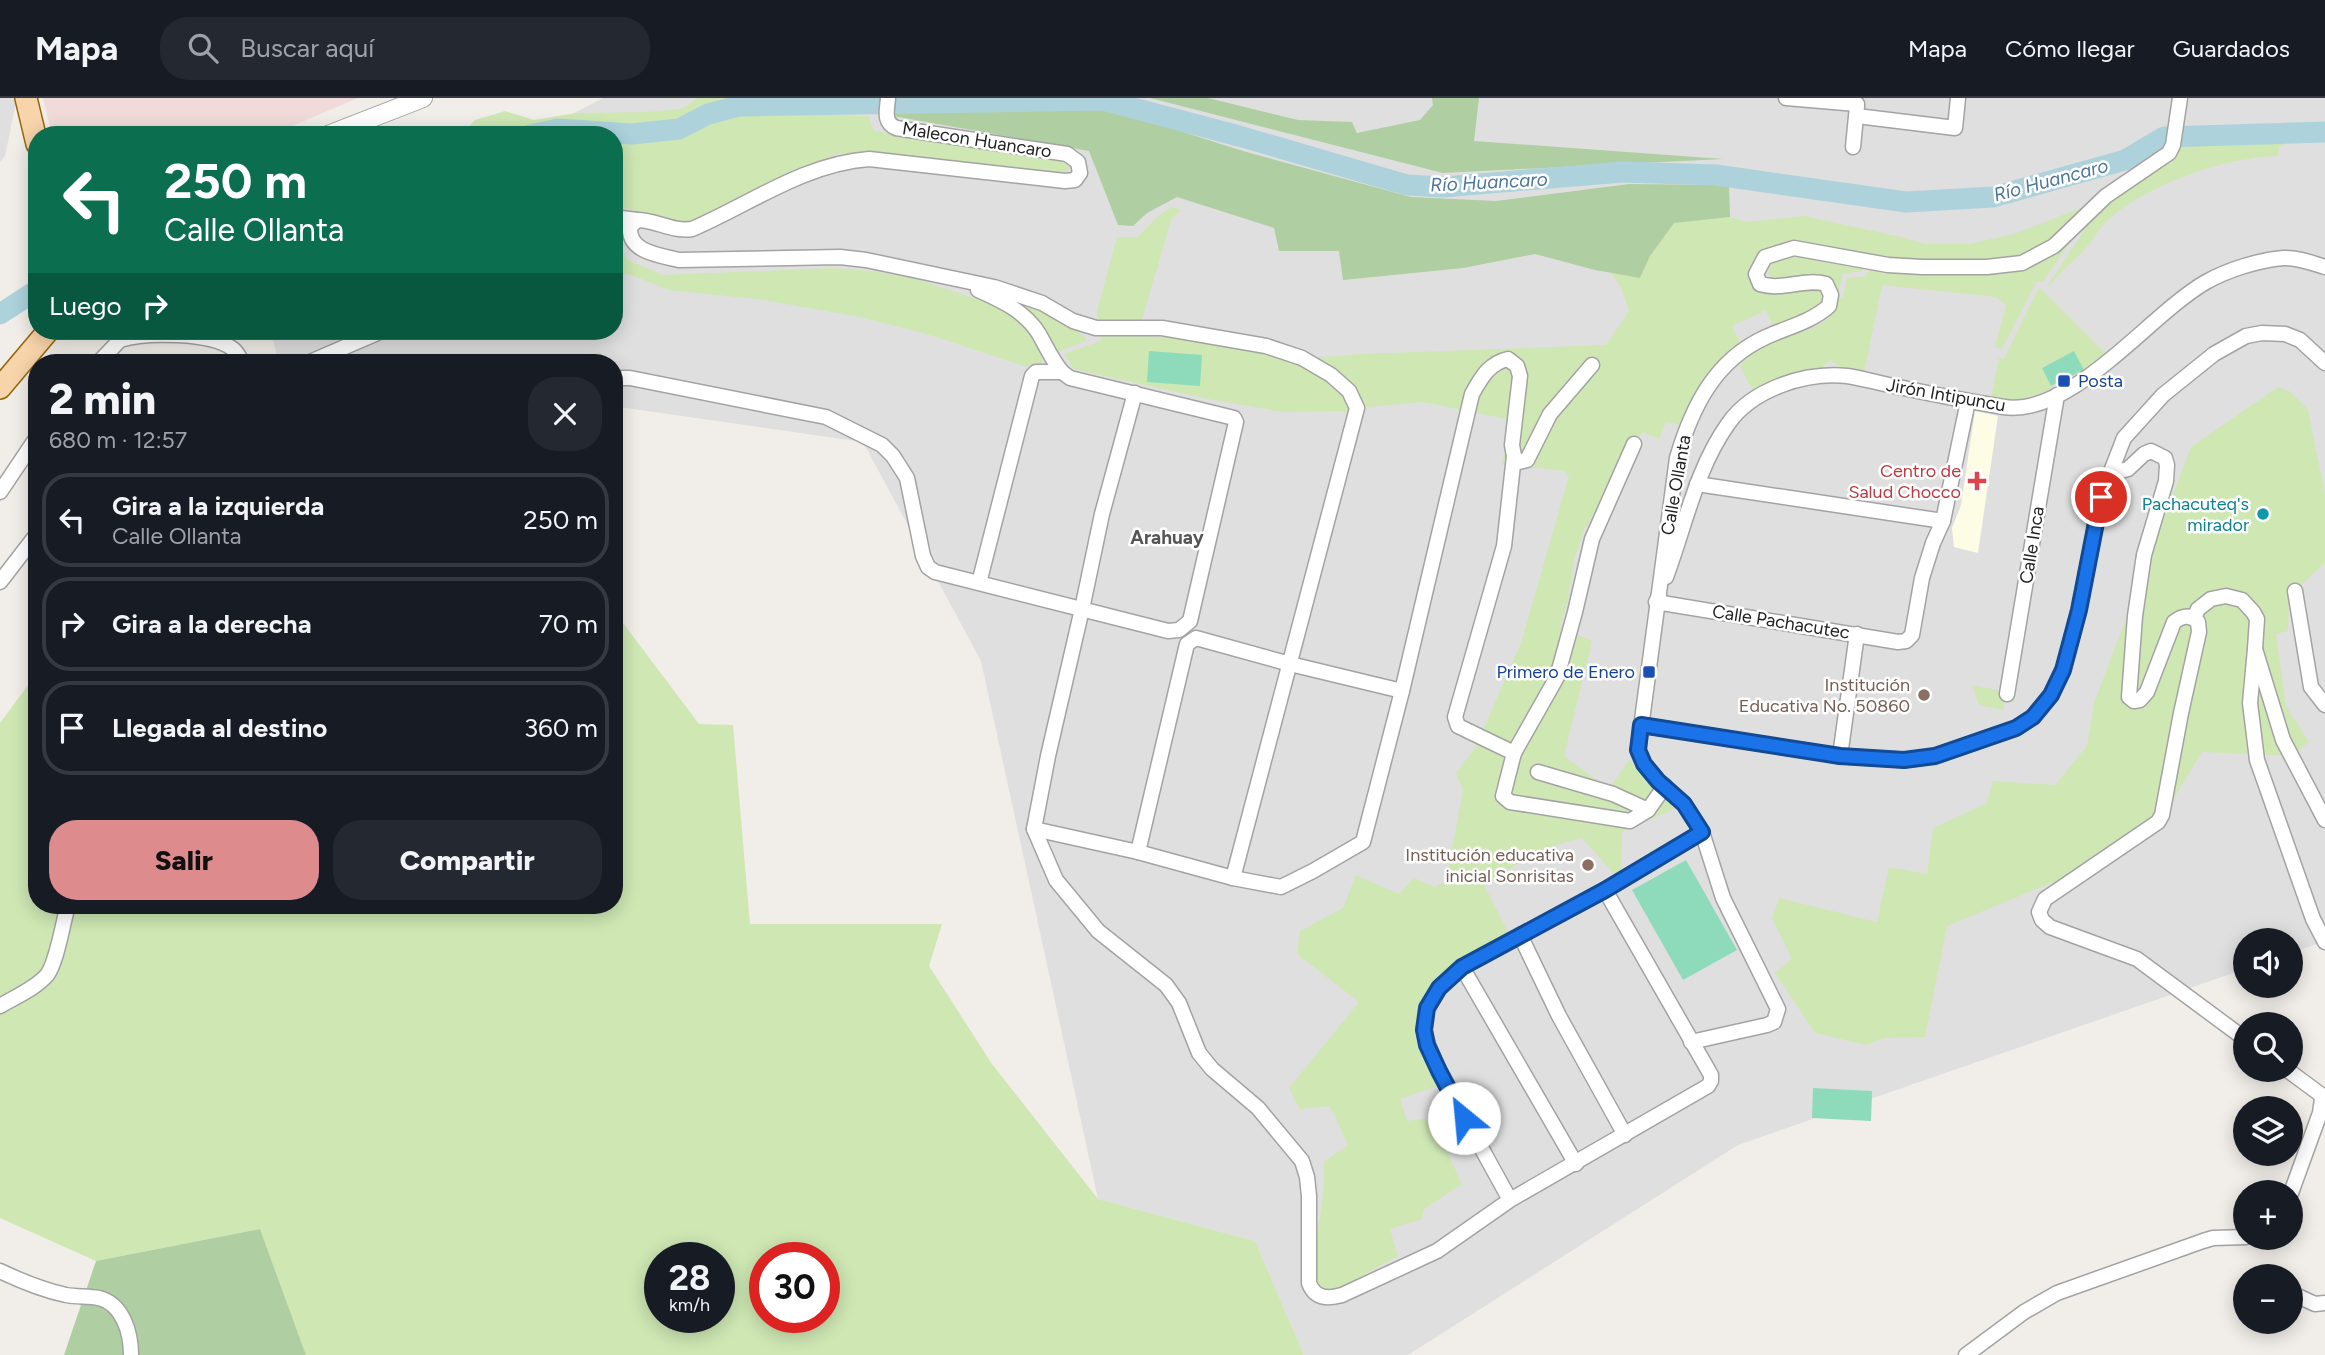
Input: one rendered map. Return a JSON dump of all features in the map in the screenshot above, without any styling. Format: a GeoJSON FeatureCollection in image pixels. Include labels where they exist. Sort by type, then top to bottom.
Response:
{"type":"FeatureCollection","features":[{"type":"Feature","properties":{"kind":"main road"},"geometry":{"type":"LineString","coordinates":[[26,98],[33,126]]}},
{"type":"Feature","properties":{"kind":"main road"},"geometry":{"type":"LineString","coordinates":[[29,354],[40,340]]}},
{"type":"Feature","properties":{"kind":"main road"},"geometry":{"type":"LineString","coordinates":[[0,388],[28,355]]}},
{"type":"Feature","properties":{"kind":"street"},"geometry":{"type":"LineString","coordinates":[[351,126],[424,98]]}},
{"type":"Feature","properties":{"kind":"street","name":"Malecon Huancaro"},"geometry":{"type":"LineString","coordinates":[[637,220],[681,230],[692,229],[799,177],[845,161],[869,159],[1065,181],[1075,180],[1080,173],[1078,162],[1067,154],[901,130],[889,125],[886,119],[888,98]]}},
{"type":"Feature","properties":{"kind":"street"},"geometry":{"type":"LineString","coordinates":[[1786,98],[1857,106],[1955,128],[1958,98]]}},
{"type":"Feature","properties":{"kind":"street","name":"Calle Ollanta"},"geometry":{"type":"LineString","coordinates":[[1691,1042],[1767,1025],[1774,1022],[1778,1009],[1723,898],[1702,832],[1684,804],[1644,764],[1638,750],[1677,458],[1687,425],[1712,380],[1731,358],[1763,338],[1817,316],[1829,306],[1831,296],[1826,284],[1813,281],[1774,288],[1760,284],[1756,274],[1765,257],[1794,248],[1888,265],[1922,268],[1987,267],[2022,263],[2054,246],[2106,196],[2169,153],[2177,125],[2180,98]]}},
{"type":"Feature","properties":{"kind":"street"},"geometry":{"type":"LineString","coordinates":[[1853,147],[1857,106]]}},
{"type":"Feature","properties":{"kind":"street"},"geometry":{"type":"LineString","coordinates":[[623,218],[637,220]]}},
{"type":"Feature","properties":{"kind":"street"},"geometry":{"type":"LineString","coordinates":[[637,220],[630,227],[629,236],[634,245],[654,254],[679,260],[840,257],[891,265],[994,287],[1042,303],[1073,321],[1096,328],[1161,328],[1266,346],[1312,363],[1341,382],[1357,408],[1233,878]]}},
{"type":"Feature","properties":{"kind":"street","name":"Jirón Intipuncu"},"geometry":{"type":"LineString","coordinates":[[1656,602],[1697,484],[1728,423],[1749,401],[1784,385],[1815,377],[1845,376],[1968,401],[2021,407],[2057,395],[2084,381],[2171,307],[2207,282],[2245,266],[2284,257],[2325,267]]}},
{"type":"Feature","properties":{"kind":"street"},"geometry":{"type":"LineString","coordinates":[[623,378],[827,417],[882,445],[893,457],[907,478],[923,556],[928,567],[935,572],[1168,631],[1179,630],[1190,621],[1236,422],[1234,418],[1228,414],[1070,378],[1049,356],[1034,327],[1021,313],[992,296],[942,277]]}},
{"type":"Feature","properties":{"kind":"street"},"geometry":{"type":"LineString","coordinates":[[1641,725],[1840,756],[1904,760],[1935,756],[2016,728],[2033,717],[2051,695],[2063,670],[2091,556],[2094,527],[2109,474],[2124,438],[2162,395],[2233,341],[2262,333],[2285,334],[2306,345],[2325,363]]}},
{"type":"Feature","properties":{"kind":"street"},"geometry":{"type":"LineString","coordinates":[[107,354],[120,340]]}},
{"type":"Feature","properties":{"kind":"street"},"geometry":{"type":"LineString","coordinates":[[210,340],[234,349],[237,354]]}},
{"type":"Feature","properties":{"kind":"street"},"geometry":{"type":"LineString","coordinates":[[329,354],[361,340]]}},
{"type":"Feature","properties":{"kind":"street"},"geometry":{"type":"LineString","coordinates":[[1034,829],[1138,852],[1233,878],[1281,887],[1363,842],[1402,691],[1468,405],[1483,374],[1496,362],[1507,359],[1517,366],[1520,376],[1504,546],[1455,717],[1458,726],[1514,752]]}},
{"type":"Feature","properties":{"kind":"street"},"geometry":{"type":"LineString","coordinates":[[1514,456],[1519,462],[1527,460],[1550,414],[1592,365]]}},
{"type":"Feature","properties":{"kind":"street"},"geometry":{"type":"LineString","coordinates":[[979,583],[1032,376],[1036,372],[1062,372]]}},
{"type":"Feature","properties":{"kind":"street"},"geometry":{"type":"LineString","coordinates":[[1135,393],[1102,514],[1034,829],[1056,880],[1089,921],[1166,985],[1179,1003],[1199,1053],[1212,1069],[1258,1108],[1302,1161],[1310,1196],[1311,1290],[1328,1299],[1342,1295],[1437,1251],[1510,1200],[1708,1086],[1711,1076],[1605,890]]}},
{"type":"Feature","properties":{"kind":"street","name":"Calle Inca"},"geometry":{"type":"LineString","coordinates":[[2007,694],[2057,395]]}},
{"type":"Feature","properties":{"kind":"street"},"geometry":{"type":"LineString","coordinates":[[1697,484],[1943,521],[1968,401]]}},
{"type":"Feature","properties":{"kind":"street"},"geometry":{"type":"LineString","coordinates":[[1634,444],[1592,540],[1556,677],[1514,752],[1503,796],[1510,802],[1630,821],[1648,810],[1665,786]]}},
{"type":"Feature","properties":{"kind":"street"},"geometry":{"type":"LineString","coordinates":[[0,492],[28,450]]}},
{"type":"Feature","properties":{"kind":"street"},"geometry":{"type":"LineString","coordinates":[[2109,474],[2128,469],[2151,451],[2165,458],[2168,465],[2166,481],[2144,555],[2135,616],[2129,697],[2134,701],[2140,700],[2147,692],[2174,622],[2184,616],[2194,618],[2198,622],[2199,632],[2180,713],[2162,815],[2158,821],[2045,899],[2039,912],[2042,920],[2050,927],[2137,959],[2233,1030]]}},
{"type":"Feature","properties":{"kind":"street","name":"Calle Pachacutec"},"geometry":{"type":"LineString","coordinates":[[1656,602],[1898,642],[1906,641],[1912,635],[1925,569],[1943,521]]}},
{"type":"Feature","properties":{"kind":"street"},"geometry":{"type":"LineString","coordinates":[[0,582],[28,546]]}},
{"type":"Feature","properties":{"kind":"street"},"geometry":{"type":"LineString","coordinates":[[2295,591],[2311,687],[2325,705]]}},
{"type":"Feature","properties":{"kind":"street"},"geometry":{"type":"LineString","coordinates":[[2194,618],[2198,609],[2211,599],[2226,596],[2242,600],[2257,619],[2250,703],[2257,760],[2313,919],[2325,942]]}},
{"type":"Feature","properties":{"kind":"street"},"geometry":{"type":"LineString","coordinates":[[1840,756],[1857,634]]}},
{"type":"Feature","properties":{"kind":"street"},"geometry":{"type":"LineString","coordinates":[[1138,852],[1187,644],[1196,638],[1402,691]]}},
{"type":"Feature","properties":{"kind":"street"},"geometry":{"type":"LineString","coordinates":[[2255,649],[2283,740],[2325,820]]}},
{"type":"Feature","properties":{"kind":"street"},"geometry":{"type":"LineString","coordinates":[[1538,772],[1614,794],[1648,810]]}},
{"type":"Feature","properties":{"kind":"street"},"geometry":{"type":"LineString","coordinates":[[1510,1200],[1427,1045],[1424,1030],[1427,1008],[1439,988],[1462,967],[1605,890],[1702,832]]}},
{"type":"Feature","properties":{"kind":"street"},"geometry":{"type":"LineString","coordinates":[[0,1006],[31,988],[48,974],[66,914]]}},
{"type":"Feature","properties":{"kind":"street"},"geometry":{"type":"LineString","coordinates":[[1520,936],[1559,1016],[1625,1135]]}},
{"type":"Feature","properties":{"kind":"street"},"geometry":{"type":"LineString","coordinates":[[1462,967],[1576,1164]]}},
{"type":"Feature","properties":{"kind":"street"},"geometry":{"type":"LineString","coordinates":[[2295,1180],[2324,1100],[2303,1082]]}},
{"type":"Feature","properties":{"kind":"street"},"geometry":{"type":"LineString","coordinates":[[1966,1355],[2024,1312],[2057,1293],[2203,1241],[2233,1238]]}},
{"type":"Feature","properties":{"kind":"street"},"geometry":{"type":"LineString","coordinates":[[0,1271],[40,1288],[109,1302],[126,1322],[131,1355]]}},
{"type":"Feature","properties":{"kind":"street"},"geometry":{"type":"LineString","coordinates":[[2303,1298],[2315,1304],[2325,1303]]}},
{"type":"Feature","properties":{"kind":"shaded area"},"geometry":{"type":"Polygon","coordinates":[[[0,98],[17,98],[5,156],[0,162],[0,98]]]}},
{"type":"Feature","properties":{"kind":"shaded area"},"geometry":{"type":"Polygon","coordinates":[[[43,98],[358,98],[292,126],[50,126],[43,98]]]}},
{"type":"Feature","properties":{"kind":"shaded area"},"geometry":{"type":"Polygon","coordinates":[[[603,98],[2325,98],[2325,941],[2303,949],[2303,928],[2233,928],[2233,973],[1738,1145],[1408,1355],[1304,1355],[1255,1241],[1098,1199],[981,661],[863,442],[623,408],[623,354],[277,354],[273,340],[623,340],[623,126],[549,126],[603,98]]]}},
{"type":"Feature","properties":{"kind":"shaded area","name":"Centro de Salud Chocco"},"geometry":{"type":"Polygon","coordinates":[[[1975,411],[1998,416],[1978,553],[1954,547],[1952,528],[1961,505],[1975,411]]]}},
{"type":"Feature","properties":{"kind":"green space"},"geometry":{"type":"Polygon","coordinates":[[[698,98],[835,98],[730,100],[680,123],[641,129],[623,128],[623,126],[469,126],[475,120],[505,111],[534,120],[576,113],[681,109],[698,98]]]}},
{"type":"Feature","properties":{"kind":"green space"},"geometry":{"type":"Polygon","coordinates":[[[1150,98],[1208,98],[1298,120],[1352,122],[1357,133],[1420,120],[1433,105],[1432,98],[1479,98],[1474,141],[1723,159],[1443,173],[1150,98]]]}},
{"type":"Feature","properties":{"kind":"green space"},"geometry":{"type":"Polygon","coordinates":[[[887,108],[1094,108],[1123,113],[1243,151],[1411,197],[1496,201],[1629,184],[1729,185],[1730,217],[1674,223],[1650,256],[1640,278],[1595,270],[1535,254],[1463,268],[1343,280],[1339,251],[1279,251],[1274,228],[1177,197],[1147,213],[1133,226],[1118,225],[1089,151],[887,115],[887,108]]]}},
{"type":"Feature","properties":{"kind":"green space"},"geometry":{"type":"Polygon","coordinates":[[[739,112],[868,116],[874,131],[1059,160],[1070,167],[1066,173],[874,153],[837,154],[795,171],[698,221],[680,223],[623,207],[623,142],[677,139],[708,123],[739,112]]]}},
{"type":"Feature","properties":{"kind":"green space"},"geometry":{"type":"Polygon","coordinates":[[[2176,143],[2285,144],[2279,147],[2278,156],[2235,161],[2212,167],[2165,184],[2144,195],[2108,220],[2084,250],[2048,285],[2083,232],[2082,227],[2101,209],[2172,163],[2176,143]]]}},
{"type":"Feature","properties":{"kind":"green space"},"geometry":{"type":"Polygon","coordinates":[[[1172,207],[1181,210],[1171,220],[1142,320],[1099,324],[1097,312],[1117,237],[1138,237],[1158,216],[1172,207]]]}},
{"type":"Feature","properties":{"kind":"green space"},"geometry":{"type":"Polygon","coordinates":[[[2083,207],[2072,223],[2043,246],[2019,258],[1902,261],[1802,244],[1760,257],[1761,289],[1778,294],[1813,288],[1824,295],[1823,305],[1774,331],[1766,310],[1732,326],[1742,347],[1688,426],[1666,422],[1659,439],[1643,432],[1632,444],[1585,529],[1575,556],[1568,600],[1560,627],[1592,641],[1564,756],[1609,789],[1629,760],[1669,799],[1674,809],[1622,832],[1621,882],[1582,838],[1543,851],[1484,885],[1509,934],[1477,953],[1429,1006],[1426,1046],[1440,1085],[1400,1099],[1407,1121],[1423,1119],[1434,1123],[1462,1184],[1424,1209],[1422,1219],[1390,1229],[1398,1256],[1338,1289],[1328,1291],[1318,1288],[1315,1255],[1324,1162],[1348,1145],[1330,1106],[1300,1109],[1289,1088],[1359,1002],[1297,954],[1300,931],[1343,908],[1356,875],[1399,894],[1414,878],[1435,887],[1446,881],[1463,790],[1456,773],[1475,748],[1521,643],[1569,476],[1565,471],[1502,464],[1511,420],[1423,402],[1366,407],[1348,383],[1311,358],[1606,345],[1629,311],[1621,287],[1611,273],[1640,278],[1650,256],[1674,223],[1730,217],[1747,222],[1805,216],[1925,244],[1969,244],[2014,234],[2083,207]]]}},
{"type":"Feature","properties":{"kind":"green space"},"geometry":{"type":"Polygon","coordinates":[[[2076,233],[2043,282],[2037,281],[2002,349],[1995,347],[2006,305],[1996,297],[1882,285],[1864,373],[1849,373],[1830,360],[1815,376],[1795,376],[1752,389],[1740,367],[1765,345],[1817,326],[1827,319],[1835,310],[1838,298],[1843,297],[1847,278],[1866,276],[1870,268],[1941,274],[2015,271],[2039,263],[2076,233]]]}},
{"type":"Feature","properties":{"kind":"green space"},"geometry":{"type":"Polygon","coordinates":[[[623,253],[628,260],[663,275],[831,268],[872,271],[916,279],[998,306],[1025,325],[1039,344],[1043,367],[1024,366],[927,334],[860,317],[757,299],[669,290],[623,274],[623,253]]]}},
{"type":"Feature","properties":{"kind":"green space"},"geometry":{"type":"Polygon","coordinates":[[[1791,254],[1864,267],[1862,271],[1842,274],[1839,293],[1833,283],[1823,275],[1778,280],[1771,278],[1768,273],[1773,262],[1791,254]]]}},
{"type":"Feature","properties":{"kind":"green space"},"geometry":{"type":"Polygon","coordinates":[[[994,288],[1025,298],[1086,337],[1086,341],[1055,353],[994,288]]]}},
{"type":"Feature","properties":{"kind":"green space"},"geometry":{"type":"Polygon","coordinates":[[[2040,288],[2106,354],[2084,370],[2074,352],[2042,367],[2052,389],[2014,402],[1991,398],[1999,358],[2004,359],[2040,288]]]}},
{"type":"Feature","properties":{"kind":"green space"},"geometry":{"type":"Polygon","coordinates":[[[1100,333],[1178,338],[1265,349],[1328,378],[1353,404],[1355,411],[1283,412],[1208,399],[1074,369],[1064,354],[1101,341],[1100,333]]]}},
{"type":"Feature","properties":{"kind":"green space"},"geometry":{"type":"Polygon","coordinates":[[[1149,351],[1202,355],[1200,386],[1147,382],[1149,351]]]}},
{"type":"Feature","properties":{"kind":"green space"},"geometry":{"type":"Polygon","coordinates":[[[2074,351],[2084,370],[2051,386],[2042,368],[2074,351]]]}},
{"type":"Feature","properties":{"kind":"green space"},"geometry":{"type":"Polygon","coordinates":[[[2278,387],[2289,391],[2308,409],[2325,495],[2325,563],[2300,586],[2289,589],[2288,631],[2276,634],[2286,706],[2309,742],[2291,756],[2202,752],[2166,811],[2073,874],[1947,926],[1925,1037],[1884,1038],[1867,1045],[1815,1033],[1775,973],[1792,959],[1772,918],[1779,898],[1877,922],[1889,867],[1927,874],[1933,828],[1987,803],[1993,781],[2055,785],[2087,746],[2094,703],[2191,447],[2278,387]]]}},
{"type":"Feature","properties":{"kind":"green space"},"geometry":{"type":"Polygon","coordinates":[[[623,623],[699,724],[733,725],[750,924],[942,924],[929,966],[992,1064],[1098,1199],[1255,1241],[1304,1355],[306,1355],[260,1229],[96,1261],[0,1218],[0,723],[28,685],[28,914],[623,914],[623,623]]]}},
{"type":"Feature","properties":{"kind":"green space"},"geometry":{"type":"Polygon","coordinates":[[[1972,685],[2007,692],[2015,696],[2014,702],[2005,700],[2003,710],[1979,705],[1972,685]]]}},
{"type":"Feature","properties":{"kind":"green space"},"geometry":{"type":"Polygon","coordinates":[[[1686,860],[1737,950],[1683,980],[1632,890],[1686,860]]]}},
{"type":"Feature","properties":{"kind":"green space"},"geometry":{"type":"Polygon","coordinates":[[[1813,1088],[1872,1091],[1871,1121],[1812,1118],[1813,1088]]]}},
{"type":"Feature","properties":{"kind":"green space"},"geometry":{"type":"Polygon","coordinates":[[[260,1229],[306,1355],[64,1355],[96,1261],[260,1229]]]}},
{"type":"Feature","properties":{"kind":"waterway","name":"Río Huancaro"},"geometry":{"type":"LineString","coordinates":[[623,133],[679,129],[708,114],[739,106],[1103,100],[1407,185],[1443,187],[1622,172],[1716,175],[1906,202],[1993,197],[2125,160],[2164,137],[2325,132]]}},
{"type":"Feature","properties":{"kind":"waterway","name":"Río Huancaro"},"geometry":{"type":"LineString","coordinates":[[0,314],[28,296]]}},
{"type":"Feature","properties":{"kind":"place","name":"Posta"},"geometry":{"type":"Point","coordinates":[2064,381]}},
{"type":"Feature","properties":{"kind":"place","name":"Centro de Salud Chocco"},"geometry":{"type":"Point","coordinates":[1977,481]}},
{"type":"Feature","properties":{"kind":"place","name":"Pachacuteq's mirador"},"geometry":{"type":"Point","coordinates":[2263,514]}},
{"type":"Feature","properties":{"kind":"place","name":"Primero de Enero"},"geometry":{"type":"Point","coordinates":[1649,672]}},
{"type":"Feature","properties":{"kind":"place","name":"Institución Educativa No. 50860"},"geometry":{"type":"Point","coordinates":[1924,695]}},
{"type":"Feature","properties":{"kind":"place","name":"Institución educativa inicial Sonrisitas"},"geometry":{"type":"Point","coordinates":[1588,865]}},
{"type":"Feature","properties":{"kind":"district","name":"Arahuay"},"geometry":{"type":"Point","coordinates":[1167,537]}},
{"type":"Feature","properties":{"kind":"route"},"geometry":{"type":"LineString","coordinates":[[1464,1118],[1427,1045],[1424,1030],[1427,1008],[1439,988],[1462,967],[1605,890],[1627,874],[1702,832],[1684,804],[1658,781],[1644,764],[1638,750],[1641,725],[1840,756],[1904,760],[1960,749],[2016,728],[2033,717],[2051,695],[2063,670],[2091,556],[2101,497]]}}]}
